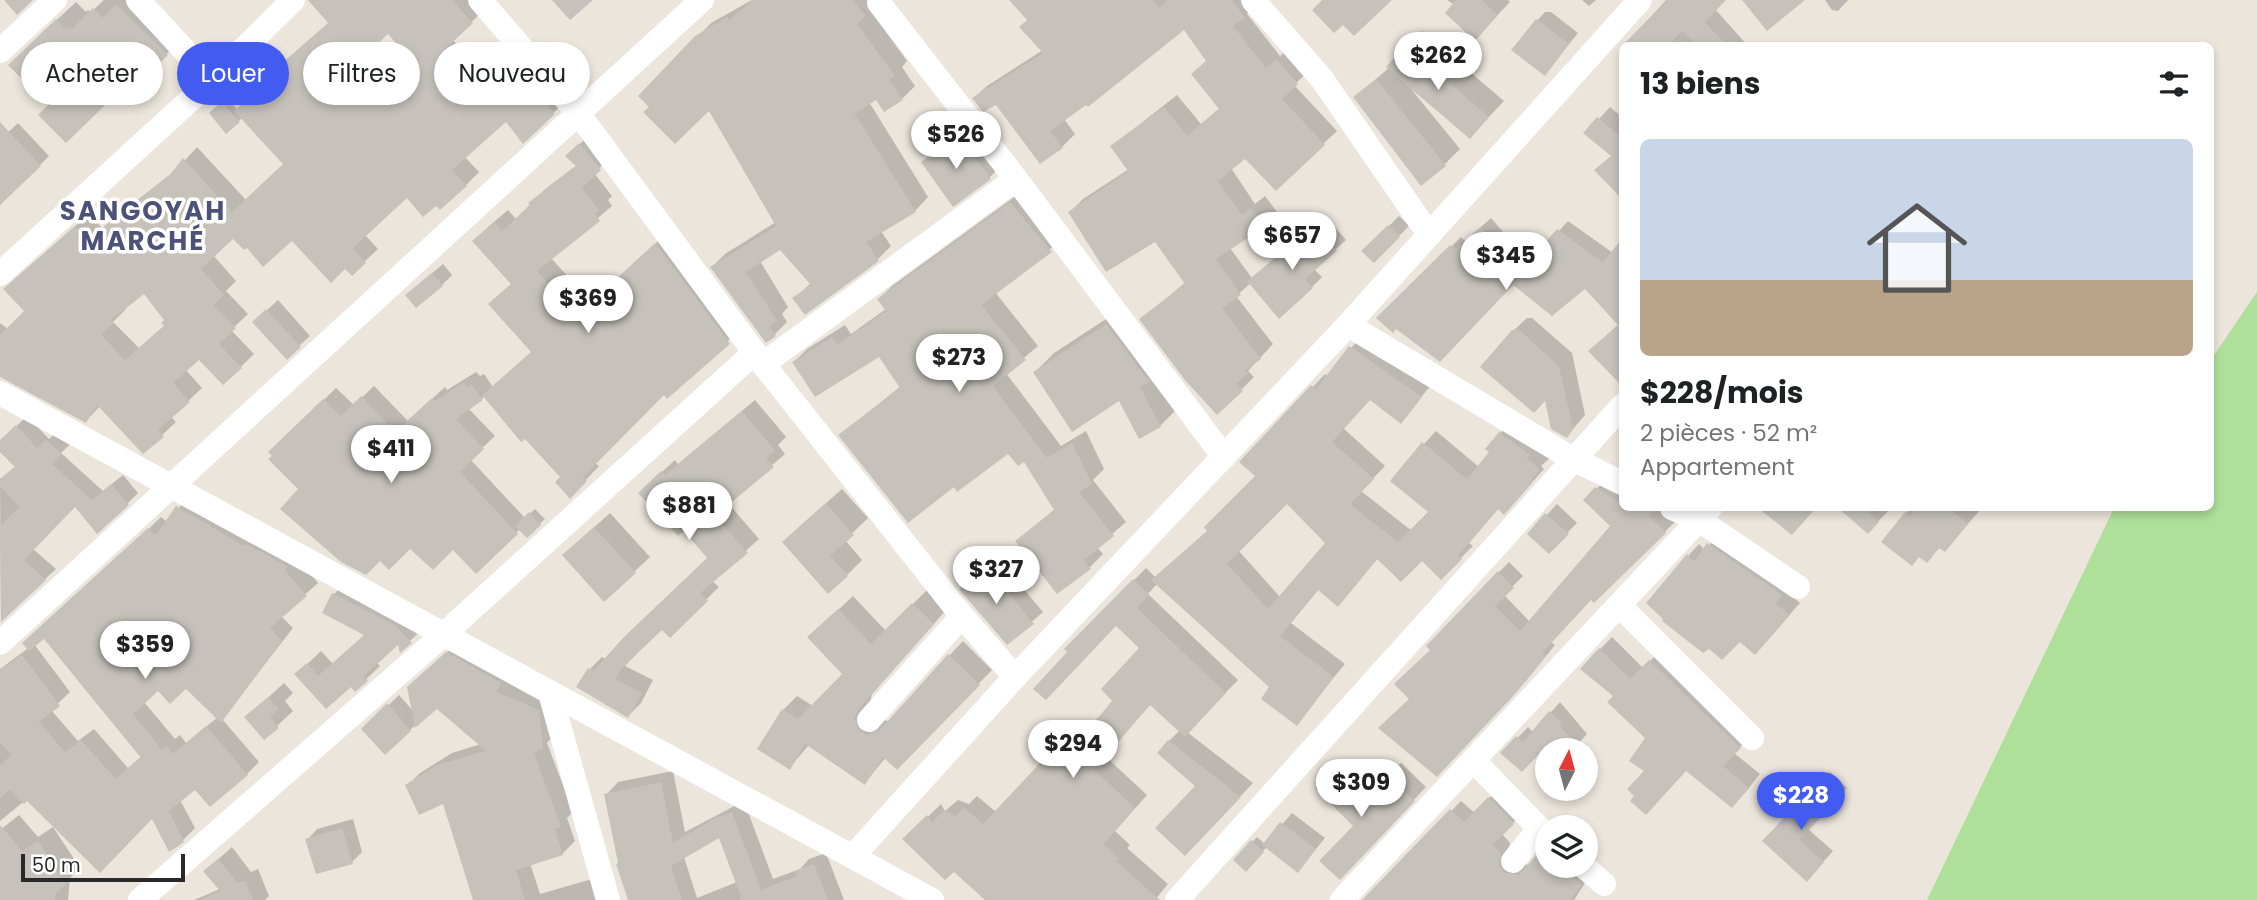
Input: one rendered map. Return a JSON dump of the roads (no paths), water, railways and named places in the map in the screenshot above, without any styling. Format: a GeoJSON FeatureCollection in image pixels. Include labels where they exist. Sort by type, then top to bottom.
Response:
{"type":"FeatureCollection","features":[{"type":"Feature","properties":{"kind":"street"},"geometry":{"type":"LineString","coordinates":[[0,51],[55,0]]}},
{"type":"Feature","properties":{"kind":"street"},"geometry":{"type":"LineString","coordinates":[[138,0],[177,42]]}},
{"type":"Feature","properties":{"kind":"street"},"geometry":{"type":"LineString","coordinates":[[250,42],[293,0]]}},
{"type":"Feature","properties":{"kind":"street"},"geometry":{"type":"LineString","coordinates":[[480,0],[578,113],[759,359],[962,617],[1015,677]]}},
{"type":"Feature","properties":{"kind":"street"},"geometry":{"type":"LineString","coordinates":[[0,643],[702,0]]}},
{"type":"Feature","properties":{"kind":"street"},"geometry":{"type":"LineString","coordinates":[[1254,0],[1322,79],[1428,233]]}},
{"type":"Feature","properties":{"kind":"street"},"geometry":{"type":"LineString","coordinates":[[853,856],[1015,677],[1349,325],[1428,233],[1640,0]]}},
{"type":"Feature","properties":{"kind":"street"},"geometry":{"type":"LineString","coordinates":[[879,3],[1016,178],[1224,457]]}},
{"type":"Feature","properties":{"kind":"street"},"geometry":{"type":"LineString","coordinates":[[0,274],[185,105]]}},
{"type":"Feature","properties":{"kind":"street"},"geometry":{"type":"LineString","coordinates":[[140,900],[759,359],[1016,178]]}},
{"type":"Feature","properties":{"kind":"street"},"geometry":{"type":"LineString","coordinates":[[1349,325],[1573,459],[1619,482]]}},
{"type":"Feature","properties":{"kind":"street"},"geometry":{"type":"LineString","coordinates":[[0,393],[853,856],[909,893],[932,900]]}},
{"type":"Feature","properties":{"kind":"street"},"geometry":{"type":"LineString","coordinates":[[1177,900],[1619,409]]}},
{"type":"Feature","properties":{"kind":"street"},"geometry":{"type":"LineString","coordinates":[[1342,900],[1704,514],[1798,587]]}},
{"type":"Feature","properties":{"kind":"street"},"geometry":{"type":"LineString","coordinates":[[1619,605],[1752,738]]}},
{"type":"Feature","properties":{"kind":"street"},"geometry":{"type":"LineString","coordinates":[[869,720],[962,617]]}},
{"type":"Feature","properties":{"kind":"street"},"geometry":{"type":"LineString","coordinates":[[550,693],[608,900]]}},
{"type":"Feature","properties":{"kind":"street"},"geometry":{"type":"LineString","coordinates":[[1473,760],[1535,825]]}},
{"type":"Feature","properties":{"kind":"street"},"geometry":{"type":"LineString","coordinates":[[1513,861],[1535,840]]}},
{"type":"Feature","properties":{"kind":"street"},"geometry":{"type":"LineString","coordinates":[[1597,878],[1604,884]]}},
{"type":"Feature","properties":{"kind":"district","name":"SANGOYAH MARCHÉ"},"geometry":{"type":"Point","coordinates":[143,226]}}]}
